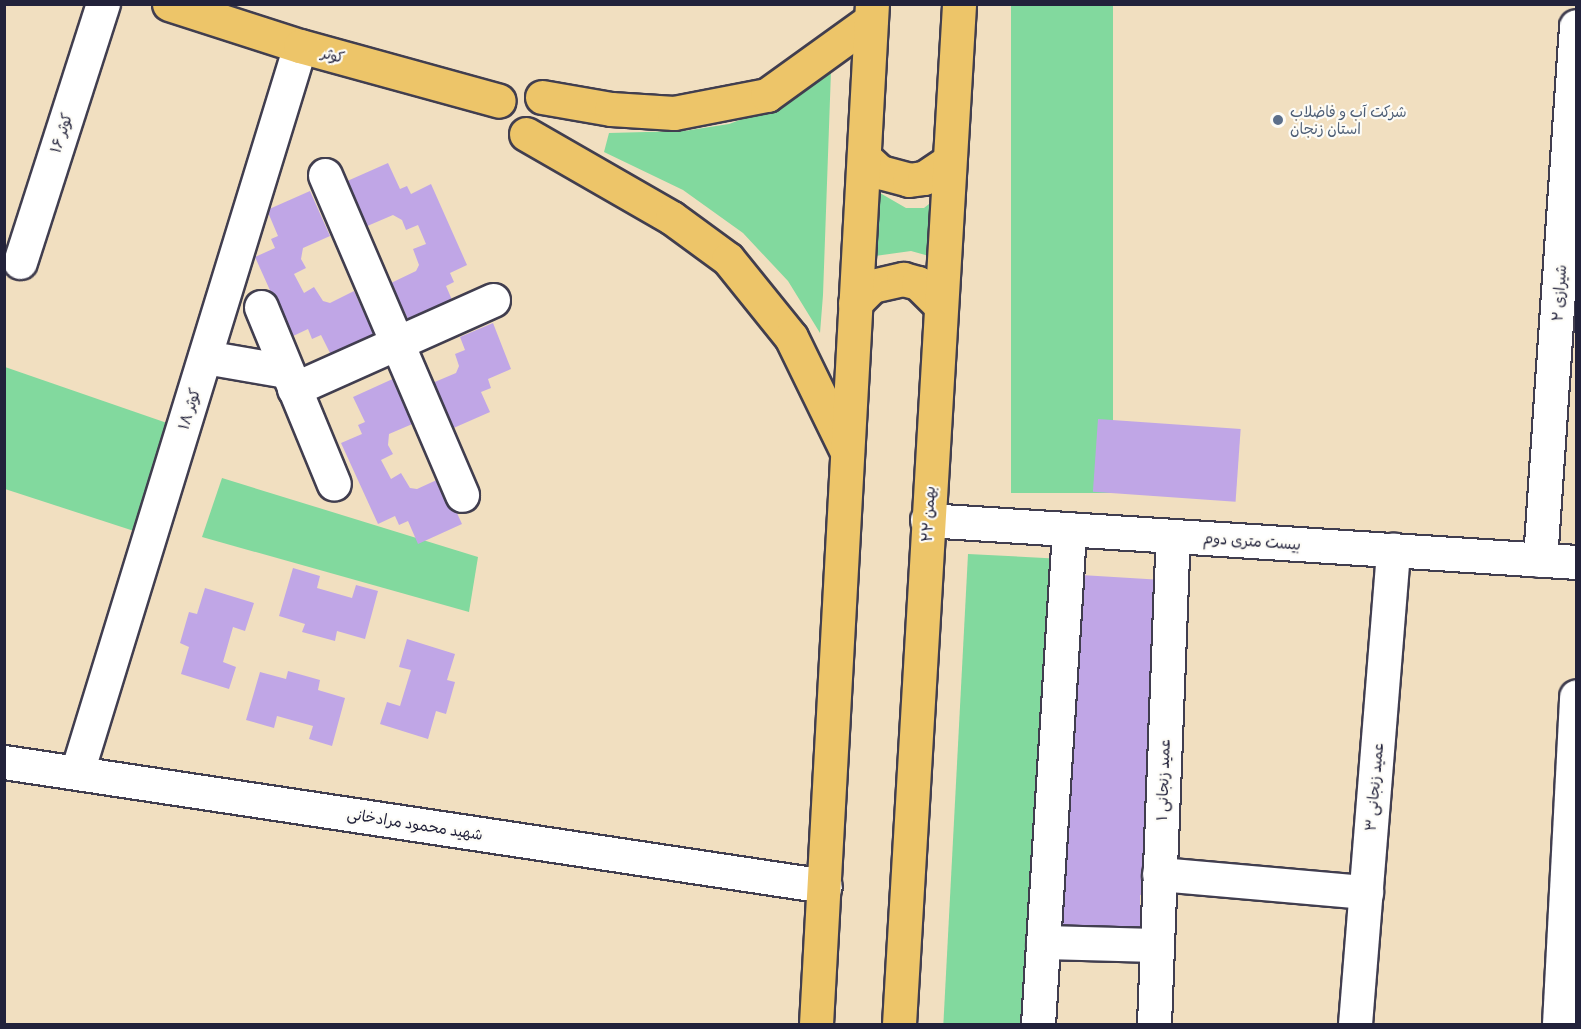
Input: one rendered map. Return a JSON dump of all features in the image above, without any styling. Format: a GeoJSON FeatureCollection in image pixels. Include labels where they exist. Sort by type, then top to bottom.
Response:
{"type":"FeatureCollection","features":[{"type":"Feature","properties":{"kind":"main road","name":"کوثر"},"geometry":{"type":"LineString","coordinates":[[169,4],[300,46],[499,101]]}},
{"type":"Feature","properties":{"kind":"main road","name":"۲۲ بهمن"},"geometry":{"type":"LineString","coordinates":[[899,1024],[959,4]]}},
{"type":"Feature","properties":{"kind":"main road"},"geometry":{"type":"LineString","coordinates":[[847,452],[791,337],[728,259],[672,218],[526,134],[507,129],[500,121],[499,101],[514,87],[524,86],[542,97],[611,109],[674,113],[767,95],[872,12]]}},
{"type":"Feature","properties":{"kind":"main road"},"geometry":{"type":"LineString","coordinates":[[816,1024],[872,12]]}},
{"type":"Feature","properties":{"kind":"main road"},"geometry":{"type":"LineString","coordinates":[[526,134],[544,120],[542,97]]}},
{"type":"Feature","properties":{"kind":"main road"},"geometry":{"type":"LineString","coordinates":[[865,158],[880,172],[909,180],[924,178],[949,160]]}},
{"type":"Feature","properties":{"kind":"main road"},"geometry":{"type":"LineString","coordinates":[[855,303],[872,286],[903,279],[925,288],[940,305]]}},
{"type":"Feature","properties":{"kind":"street","name":"کوثر ۱۶"},"geometry":{"type":"LineString","coordinates":[[20,262],[103,4]]}},
{"type":"Feature","properties":{"kind":"street","name":"شیرازی ۲"},"geometry":{"type":"LineString","coordinates":[[1540,560],[1572,154],[1576,26]]}},
{"type":"Feature","properties":{"kind":"street","name":"کوثر ۱۸"},"geometry":{"type":"LineString","coordinates":[[77,772],[300,46]]}},
{"type":"Feature","properties":{"kind":"street"},"geometry":{"type":"LineString","coordinates":[[324,175],[399,343],[462,495]]}},
{"type":"Feature","properties":{"kind":"street"},"geometry":{"type":"LineString","coordinates":[[205,357],[290,380],[399,343],[493,300]]}},
{"type":"Feature","properties":{"kind":"street"},"geometry":{"type":"LineString","coordinates":[[261,307],[334,484]]}},
{"type":"Feature","properties":{"kind":"street","name":"بیست متری دوم"},"geometry":{"type":"LineString","coordinates":[[927,520],[1576,562]]}},
{"type":"Feature","properties":{"kind":"street"},"geometry":{"type":"LineString","coordinates":[[1038,1024],[1069,529]]}},
{"type":"Feature","properties":{"kind":"street","name":"عمید زنجانی ۱"},"geometry":{"type":"LineString","coordinates":[[1154,1024],[1173,536]]}},
{"type":"Feature","properties":{"kind":"street","name":"عمید زنجانی ۳"},"geometry":{"type":"LineString","coordinates":[[1357,1024],[1393,550]]}},
{"type":"Feature","properties":{"kind":"street"},"geometry":{"type":"LineString","coordinates":[[1559,1024],[1569,971],[1576,696]]}},
{"type":"Feature","properties":{"kind":"street","name":"شهید محمود مرادخانی"},"geometry":{"type":"LineString","coordinates":[[4,762],[825,886]]}},
{"type":"Feature","properties":{"kind":"street"},"geometry":{"type":"LineString","coordinates":[[1160,874],[1366,892]]}},
{"type":"Feature","properties":{"kind":"street"},"geometry":{"type":"LineString","coordinates":[[1043,942],[1156,945]]}},
{"type":"Feature","properties":{"kind":"green space"},"geometry":{"type":"Polygon","coordinates":[[[1011,5],[1113,5],[1113,493],[1011,493],[1011,5]]]}},
{"type":"Feature","properties":{"kind":"green space"},"geometry":{"type":"Polygon","coordinates":[[[831,71],[820,333],[788,281],[743,233],[683,190],[604,152],[609,133],[684,131],[729,124],[791,101],[831,71]]]}},
{"type":"Feature","properties":{"kind":"green space"},"geometry":{"type":"Polygon","coordinates":[[[880,193],[906,208],[924,208],[934,200],[929,256],[911,251],[875,256],[880,193]]]}},
{"type":"Feature","properties":{"kind":"green space"},"geometry":{"type":"Polygon","coordinates":[[[5,367],[167,423],[134,531],[5,489],[5,367]]]}},
{"type":"Feature","properties":{"kind":"green space"},"geometry":{"type":"Polygon","coordinates":[[[222,478],[478,557],[469,612],[202,537],[222,478]]]}},
{"type":"Feature","properties":{"kind":"green space"},"geometry":{"type":"Polygon","coordinates":[[[968,554],[1054,559],[1029,1024],[943,1024],[968,554]]]}},
{"type":"Feature","properties":{"kind":"building"},"geometry":{"type":"Polygon","coordinates":[[[388,163],[400,189],[407,186],[411,194],[431,184],[467,265],[450,273],[454,282],[446,286],[456,309],[412,328],[391,283],[416,271],[419,265],[413,249],[426,244],[418,225],[406,230],[402,220],[393,215],[365,227],[345,182],[388,163]]]}},
{"type":"Feature","properties":{"kind":"building"},"geometry":{"type":"Polygon","coordinates":[[[310,191],[330,236],[303,248],[301,259],[306,268],[294,274],[304,293],[314,287],[323,301],[330,303],[354,291],[375,337],[332,357],[321,335],[312,339],[308,329],[291,337],[255,257],[275,248],[271,239],[278,236],[267,210],[310,191]]]}},
{"type":"Feature","properties":{"kind":"building"},"geometry":{"type":"Polygon","coordinates":[[[493,323],[511,369],[488,379],[491,388],[481,392],[490,412],[449,430],[430,384],[456,373],[459,366],[455,354],[465,350],[460,337],[493,323]]]}},
{"type":"Feature","properties":{"kind":"building"},"geometry":{"type":"Polygon","coordinates":[[[397,377],[417,422],[389,434],[388,445],[393,454],[381,460],[391,479],[401,473],[410,488],[417,489],[441,478],[462,524],[418,544],[408,521],[399,525],[395,516],[378,524],[341,443],[362,434],[358,425],[365,422],[353,397],[397,377]]]}},
{"type":"Feature","properties":{"kind":"building"},"geometry":{"type":"Polygon","coordinates":[[[1098,419],[1241,429],[1236,502],[1093,492],[1098,419]]]}},
{"type":"Feature","properties":{"kind":"building"},"geometry":{"type":"Polygon","coordinates":[[[293,568],[320,576],[317,588],[352,598],[356,585],[378,591],[365,639],[337,631],[335,641],[302,632],[305,624],[279,616],[293,568]]]}},
{"type":"Feature","properties":{"kind":"building"},"geometry":{"type":"Polygon","coordinates":[[[1081,575],[1163,580],[1152,896],[1140,895],[1140,932],[1055,928],[1081,575]]]}},
{"type":"Feature","properties":{"kind":"building"},"geometry":{"type":"Polygon","coordinates":[[[205,588],[254,603],[245,631],[233,627],[223,662],[236,667],[229,689],[181,674],[189,647],[180,643],[189,612],[197,614],[205,588]]]}},
{"type":"Feature","properties":{"kind":"building"},"geometry":{"type":"Polygon","coordinates":[[[407,639],[455,654],[447,680],[455,682],[446,714],[436,711],[428,739],[380,724],[387,702],[400,706],[411,670],[399,667],[407,639]]]}},
{"type":"Feature","properties":{"kind":"building"},"geometry":{"type":"Polygon","coordinates":[[[288,671],[320,680],[318,690],[345,698],[332,746],[309,739],[313,726],[277,716],[274,728],[246,720],[260,672],[286,679],[288,671]]]}},
{"type":"Feature","properties":{"kind":"place","name":"شرکت آب و فاضلاب استان زنجان"},"geometry":{"type":"Point","coordinates":[1278,120]}}]}
